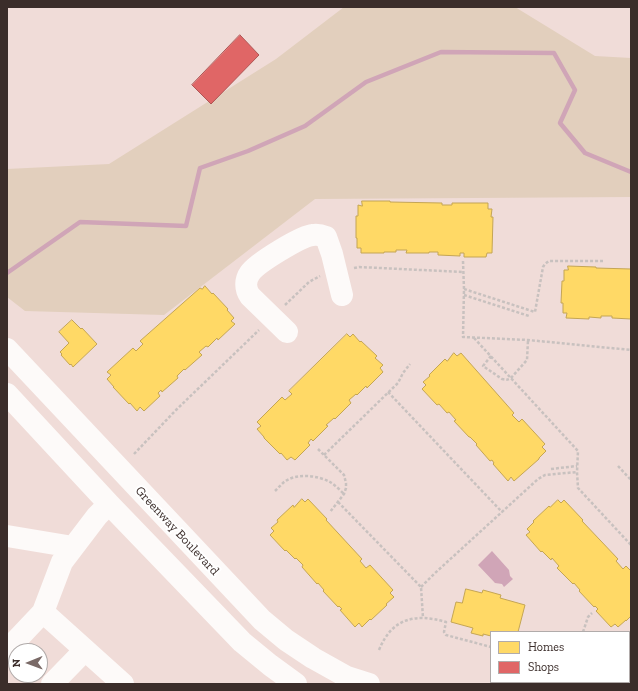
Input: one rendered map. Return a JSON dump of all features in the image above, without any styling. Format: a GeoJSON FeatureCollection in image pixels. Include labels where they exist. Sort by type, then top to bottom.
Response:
{"type":"FeatureCollection","features":[{"type":"Feature","properties":{"kind":"street"},"geometry":{"type":"LineString","coordinates":[[287,332],[248,293],[246,280],[250,272],[261,263],[303,238],[318,234],[326,237],[332,254],[342,295]]}},
{"type":"Feature","properties":{"kind":"street","name":"Greenway Boulevard"},"geometry":{"type":"LineString","coordinates":[[7,349],[262,620],[286,640],[313,658],[347,677],[369,684]]}},
{"type":"Feature","properties":{"kind":"street"},"geometry":{"type":"LineString","coordinates":[[7,394],[242,642],[296,684]]}},
{"type":"Feature","properties":{"kind":"street"},"geometry":{"type":"LineString","coordinates":[[7,650],[43,612],[62,562],[97,516],[110,504]]}},
{"type":"Feature","properties":{"kind":"street"},"geometry":{"type":"LineString","coordinates":[[7,536],[73,547]]}},
{"type":"Feature","properties":{"kind":"street"},"geometry":{"type":"LineString","coordinates":[[43,612],[123,684]]}},
{"type":"Feature","properties":{"kind":"street"},"geometry":{"type":"LineString","coordinates":[[52,684],[85,650]]}},
{"type":"Feature","properties":{"kind":"path"},"geometry":{"type":"LineString","coordinates":[[463,261],[463,337],[528,340],[631,350]]}},
{"type":"Feature","properties":{"kind":"path"},"geometry":{"type":"LineString","coordinates":[[464,289],[535,312],[543,267],[549,261],[604,262]]}},
{"type":"Feature","properties":{"kind":"path"},"geometry":{"type":"LineString","coordinates":[[464,295],[529,316]]}},
{"type":"Feature","properties":{"kind":"path"},"geometry":{"type":"LineString","coordinates":[[474,338],[578,451],[578,488],[631,545]]}},
{"type":"Feature","properties":{"kind":"path"},"geometry":{"type":"LineString","coordinates":[[491,356],[483,366],[505,380],[511,378],[527,360],[528,340]]}},
{"type":"Feature","properties":{"kind":"path"},"geometry":{"type":"LineString","coordinates":[[324,455],[398,383],[410,364]]}},
{"type":"Feature","properties":{"kind":"path"},"geometry":{"type":"LineString","coordinates":[[388,392],[502,512]]}},
{"type":"Feature","properties":{"kind":"path"},"geometry":{"type":"LineString","coordinates":[[318,449],[344,475],[346,484],[344,494],[330,512]]}},
{"type":"Feature","properties":{"kind":"path"},"geometry":{"type":"LineString","coordinates":[[551,469],[577,466]]}},
{"type":"Feature","properties":{"kind":"path"},"geometry":{"type":"LineString","coordinates":[[618,466],[631,480]]}},
{"type":"Feature","properties":{"kind":"path"},"geometry":{"type":"LineString","coordinates":[[421,587],[542,476],[577,472]]}},
{"type":"Feature","properties":{"kind":"path"},"geometry":{"type":"LineString","coordinates":[[275,491],[285,481],[292,478],[308,476],[317,477],[330,482],[344,494]]}},
{"type":"Feature","properties":{"kind":"path"},"geometry":{"type":"LineString","coordinates":[[338,502],[421,587],[423,618]]}},
{"type":"Feature","properties":{"kind":"path"},"geometry":{"type":"LineString","coordinates":[[583,631],[588,617],[592,613]]}},
{"type":"Feature","properties":{"kind":"path"},"geometry":{"type":"LineString","coordinates":[[379,650],[388,632],[401,622],[423,618],[433,618],[446,622],[444,632],[446,635],[490,647]]}},
{"type":"Feature","properties":{"kind":"shaded area"},"geometry":{"type":"Polygon","coordinates":[[[344,7],[515,7],[595,56],[631,58],[631,197],[315,199],[164,315],[25,311],[7,297],[7,169],[109,164],[276,59],[344,7]]]}},
{"type":"Feature","properties":{"kind":"shaded area"},"geometry":{"type":"Polygon","coordinates":[[[492,551],[509,570],[510,576],[513,579],[504,587],[502,584],[495,583],[478,565],[492,551]]]}},
{"type":"Feature","properties":{"kind":"building: Homes"},"geometry":{"type":"Polygon","coordinates":[[[362,201],[442,203],[442,205],[452,205],[452,203],[488,203],[488,209],[492,209],[491,217],[493,217],[492,253],[487,253],[486,257],[464,257],[464,253],[460,253],[460,256],[438,255],[438,252],[406,253],[407,250],[396,250],[396,252],[384,253],[361,253],[361,248],[357,248],[356,216],[358,216],[358,205],[362,206],[362,201]]]}},
{"type":"Feature","properties":{"kind":"building: Homes"},"geometry":{"type":"Polygon","coordinates":[[[568,266],[631,269],[631,319],[612,318],[612,316],[601,316],[601,318],[589,317],[589,319],[566,318],[567,313],[563,313],[563,303],[561,303],[564,270],[568,270],[568,266]]]}},
{"type":"Feature","properties":{"kind":"building: Homes"},"geometry":{"type":"Polygon","coordinates":[[[205,286],[228,309],[227,310],[234,318],[231,321],[235,324],[218,340],[217,338],[208,347],[206,346],[199,352],[202,355],[185,370],[184,369],[177,376],[178,378],[162,392],[161,390],[158,393],[160,396],[144,411],[140,407],[137,411],[113,387],[107,379],[111,375],[107,372],[133,348],[136,351],[143,344],[140,341],[200,288],[202,289],[205,286]]]}},
{"type":"Feature","properties":{"kind":"building: Homes"},"geometry":{"type":"Polygon","coordinates":[[[72,320],[97,344],[73,367],[61,355],[62,354],[60,352],[69,343],[59,332],[72,320]]]}},
{"type":"Feature","properties":{"kind":"building: Homes"},"geometry":{"type":"Polygon","coordinates":[[[347,334],[350,337],[353,334],[377,356],[375,358],[383,365],[380,368],[383,372],[367,388],[366,386],[357,395],[356,394],[349,400],[351,403],[335,419],[334,418],[326,425],[328,426],[313,441],[311,439],[308,443],[310,445],[295,460],[291,457],[287,460],[264,438],[257,429],[261,426],[257,422],[282,397],[285,400],[292,394],[289,391],[347,334]]]}},
{"type":"Feature","properties":{"kind":"building: Homes"},"geometry":{"type":"Polygon","coordinates":[[[454,353],[457,356],[461,353],[514,413],[512,415],[519,422],[522,419],[545,444],[542,447],[546,451],[514,481],[511,477],[508,481],[493,464],[494,463],[492,460],[490,461],[476,445],[477,444],[454,421],[456,420],[449,412],[447,413],[439,404],[437,405],[422,389],[426,385],[423,382],[430,376],[429,375],[445,359],[447,361],[454,353]]]}},
{"type":"Feature","properties":{"kind":"building: Homes"},"geometry":{"type":"Polygon","coordinates":[[[302,499],[305,502],[308,499],[362,559],[360,561],[366,568],[370,565],[393,590],[390,593],[394,597],[362,627],[359,623],[355,627],[340,610],[342,609],[339,606],[338,607],[302,567],[303,565],[286,550],[285,551],[270,535],[274,531],[271,528],[278,522],[277,520],[302,499]]]}},
{"type":"Feature","properties":{"kind":"building: Homes"},"geometry":{"type":"Polygon","coordinates":[[[558,500],[561,503],[564,500],[618,559],[616,561],[623,569],[626,566],[631,571],[631,616],[618,627],[615,624],[611,627],[596,611],[598,609],[595,606],[594,607],[579,591],[580,590],[574,583],[573,584],[557,568],[559,566],[552,558],[551,560],[542,551],[541,552],[526,535],[530,532],[527,529],[534,522],[533,521],[558,500]]]}},
{"type":"Feature","properties":{"kind":"building: Homes"},"geometry":{"type":"Polygon","coordinates":[[[466,589],[482,593],[483,590],[501,595],[500,598],[525,605],[518,631],[490,631],[490,636],[483,634],[483,636],[471,633],[473,628],[451,622],[456,602],[462,603],[466,589]]]}},
{"type":"Feature","properties":{"kind":"building: Shops"},"geometry":{"type":"Polygon","coordinates":[[[240,35],[259,55],[211,104],[192,85],[240,35]]]}},
{"type":"Feature","properties":{"kind":"waterway"},"geometry":{"type":"LineString","coordinates":[[7,273],[80,222],[186,226],[200,168],[248,151],[305,126],[366,82],[441,52],[554,53],[575,90],[560,123],[585,153],[631,172]]}}]}
